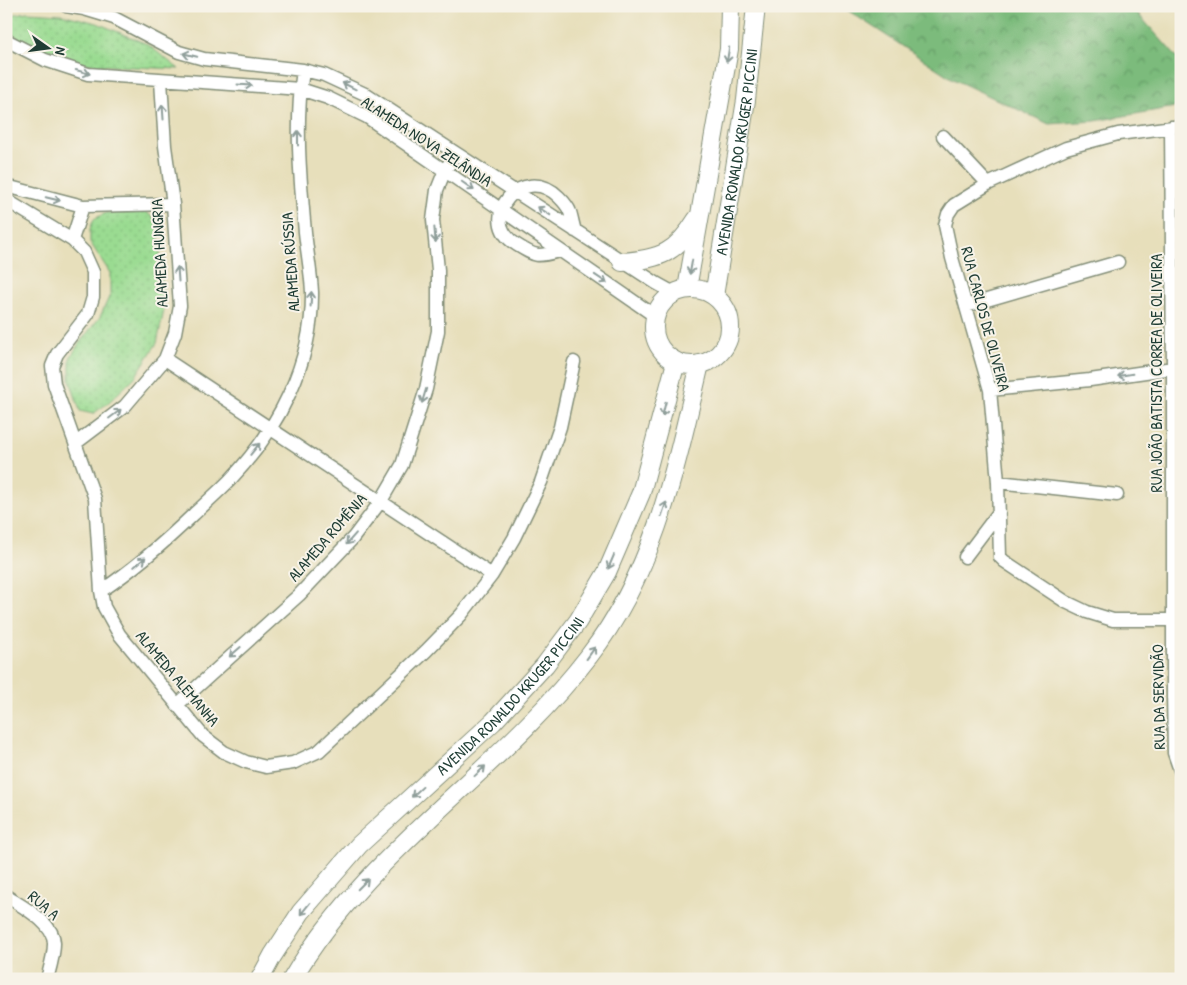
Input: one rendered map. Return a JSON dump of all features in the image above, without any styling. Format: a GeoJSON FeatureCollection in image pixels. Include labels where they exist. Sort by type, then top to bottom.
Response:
{"type":"FeatureCollection","features":[{"type":"Feature","properties":{"kind":"main road","name":"AVENIDA RONALDO KRUGER PICCINI"},"geometry":{"type":"LineString","coordinates":[[681,291],[700,214],[729,49],[730,6]]}},
{"type":"Feature","properties":{"kind":"main road","name":"AVENIDA RONALDO KRUGER PICCINI"},"geometry":{"type":"LineString","coordinates":[[714,296],[746,100],[756,6]]}},
{"type":"Feature","properties":{"kind":"main road"},"geometry":{"type":"LineString","coordinates":[[622,262],[661,255],[674,248],[684,239],[700,214]]}},
{"type":"Feature","properties":{"kind":"main road"},"geometry":{"type":"LineString","coordinates":[[697,289],[714,296],[723,305],[728,316],[730,328],[727,340],[721,351],[712,360],[700,364],[688,365],[676,362],[662,351],[654,334],[655,316],[660,307],[666,299],[681,291],[697,289]]}},
{"type":"Feature","properties":{"kind":"main road","name":"AVENIDA RONALDO KRUGER PICCINI"},"geometry":{"type":"LineString","coordinates":[[260,979],[301,912],[359,845],[493,722],[545,665],[578,621],[607,572],[641,493],[676,362]]}},
{"type":"Feature","properties":{"kind":"main road","name":"AVENIDA RONALDO KRUGER PICCINI"},"geometry":{"type":"LineString","coordinates":[[292,979],[325,928],[358,889],[536,718],[590,656],[629,596],[654,537],[671,488],[700,364]]}},
{"type":"Feature","properties":{"kind":"street","name":"ALAMEDA NOVA ZELÃNDIA"},"geometry":{"type":"LineString","coordinates":[[66,6],[114,18],[179,52],[204,59],[303,70],[324,75],[365,94],[622,262],[681,291]]}},
{"type":"Feature","properties":{"kind":"street","name":"ALAMEDA NOVA ZELÃNDIA"},"geometry":{"type":"LineString","coordinates":[[6,40],[45,60],[88,74],[300,89],[328,98],[366,117],[655,316]]}},
{"type":"Feature","properties":{"kind":"street","name":"ALAMEDA RÚSSIA"},"geometry":{"type":"LineString","coordinates":[[100,591],[122,577],[172,536],[230,480],[271,429],[287,402],[302,361],[310,327],[312,291],[297,139],[303,70]]}},
{"type":"Feature","properties":{"kind":"street","name":"ALAMEDA HUNGRIA"},"geometry":{"type":"LineString","coordinates":[[76,443],[125,406],[165,359],[174,333],[180,306],[173,204],[165,146],[161,80]]}},
{"type":"Feature","properties":{"kind":"street","name":"RUA CARLOS DE OLIVEIRA"},"geometry":{"type":"LineString","coordinates":[[1176,127],[1118,134],[1066,148],[988,184],[954,205],[948,214],[945,225],[952,258],[990,390],[998,482],[1000,557],[1066,602],[1088,612],[1113,620],[1177,620]]}},
{"type":"Feature","properties":{"kind":"street","name":"RUA JOÃO BATISTA CORREA DE OLIVEIRA"},"geometry":{"type":"LineString","coordinates":[[1176,127],[1177,620]]}},
{"type":"Feature","properties":{"kind":"street"},"geometry":{"type":"LineString","coordinates":[[943,136],[988,184]]}},
{"type":"Feature","properties":{"kind":"street","name":"ALAMEDA ROMÊNIA"},"geometry":{"type":"LineString","coordinates":[[177,705],[299,595],[353,538],[381,501],[402,466],[426,389],[438,331],[438,270],[433,220],[437,190],[445,170],[456,154]]}},
{"type":"Feature","properties":{"kind":"street"},"geometry":{"type":"LineString","coordinates":[[559,251],[540,256],[531,254],[510,241],[501,231],[499,219],[501,210],[514,191],[528,185],[542,186],[553,191],[564,202],[570,212],[575,231]]}},
{"type":"Feature","properties":{"kind":"street"},"geometry":{"type":"LineString","coordinates":[[6,186],[83,206],[173,204]]}},
{"type":"Feature","properties":{"kind":"street","name":"ALAMEDA ALEMANHA"},"geometry":{"type":"LineString","coordinates":[[6,200],[72,240],[84,252],[93,272],[93,297],[88,314],[57,354],[52,366],[54,384],[95,500],[100,591],[104,606],[119,634],[204,736],[224,752],[246,762],[266,767],[294,763],[319,751],[426,651],[461,615],[492,575],[514,538],[541,482],[560,428],[574,362]]}},
{"type":"Feature","properties":{"kind":"street"},"geometry":{"type":"LineString","coordinates":[[72,240],[83,206]]}},
{"type":"Feature","properties":{"kind":"street"},"geometry":{"type":"LineString","coordinates":[[966,306],[1118,262]]}},
{"type":"Feature","properties":{"kind":"street"},"geometry":{"type":"LineString","coordinates":[[165,359],[492,575]]}},
{"type":"Feature","properties":{"kind":"street"},"geometry":{"type":"LineString","coordinates":[[990,390],[1090,380],[1177,366]]}},
{"type":"Feature","properties":{"kind":"street"},"geometry":{"type":"LineString","coordinates":[[998,482],[1117,495]]}},
{"type":"Feature","properties":{"kind":"street"},"geometry":{"type":"LineString","coordinates":[[965,557],[998,512]]}},
{"type":"Feature","properties":{"kind":"street","name":"RUA DA SERVIDÃO"},"geometry":{"type":"LineString","coordinates":[[1177,620],[1174,752],[1181,773]]}},
{"type":"Feature","properties":{"kind":"street","name":"RUA A"},"geometry":{"type":"LineString","coordinates":[[6,896],[41,920],[50,929],[54,944],[47,979]]}},
{"type":"Feature","properties":{"kind":"green space"},"geometry":{"type":"Polygon","coordinates":[[[841,6],[1131,6],[1181,62],[1181,106],[1095,121],[1049,124],[953,79],[841,6]]]}},
{"type":"Feature","properties":{"kind":"green space"},"geometry":{"type":"Polygon","coordinates":[[[27,12],[61,14],[97,23],[147,44],[179,69],[61,62],[32,49],[6,29],[6,16],[27,12]]]}},
{"type":"Feature","properties":{"kind":"green space"},"geometry":{"type":"Polygon","coordinates":[[[145,211],[158,222],[164,310],[157,343],[135,377],[109,402],[93,414],[80,411],[70,380],[70,358],[100,317],[110,295],[110,273],[90,242],[90,229],[94,219],[106,213],[145,211]]]}}]}
